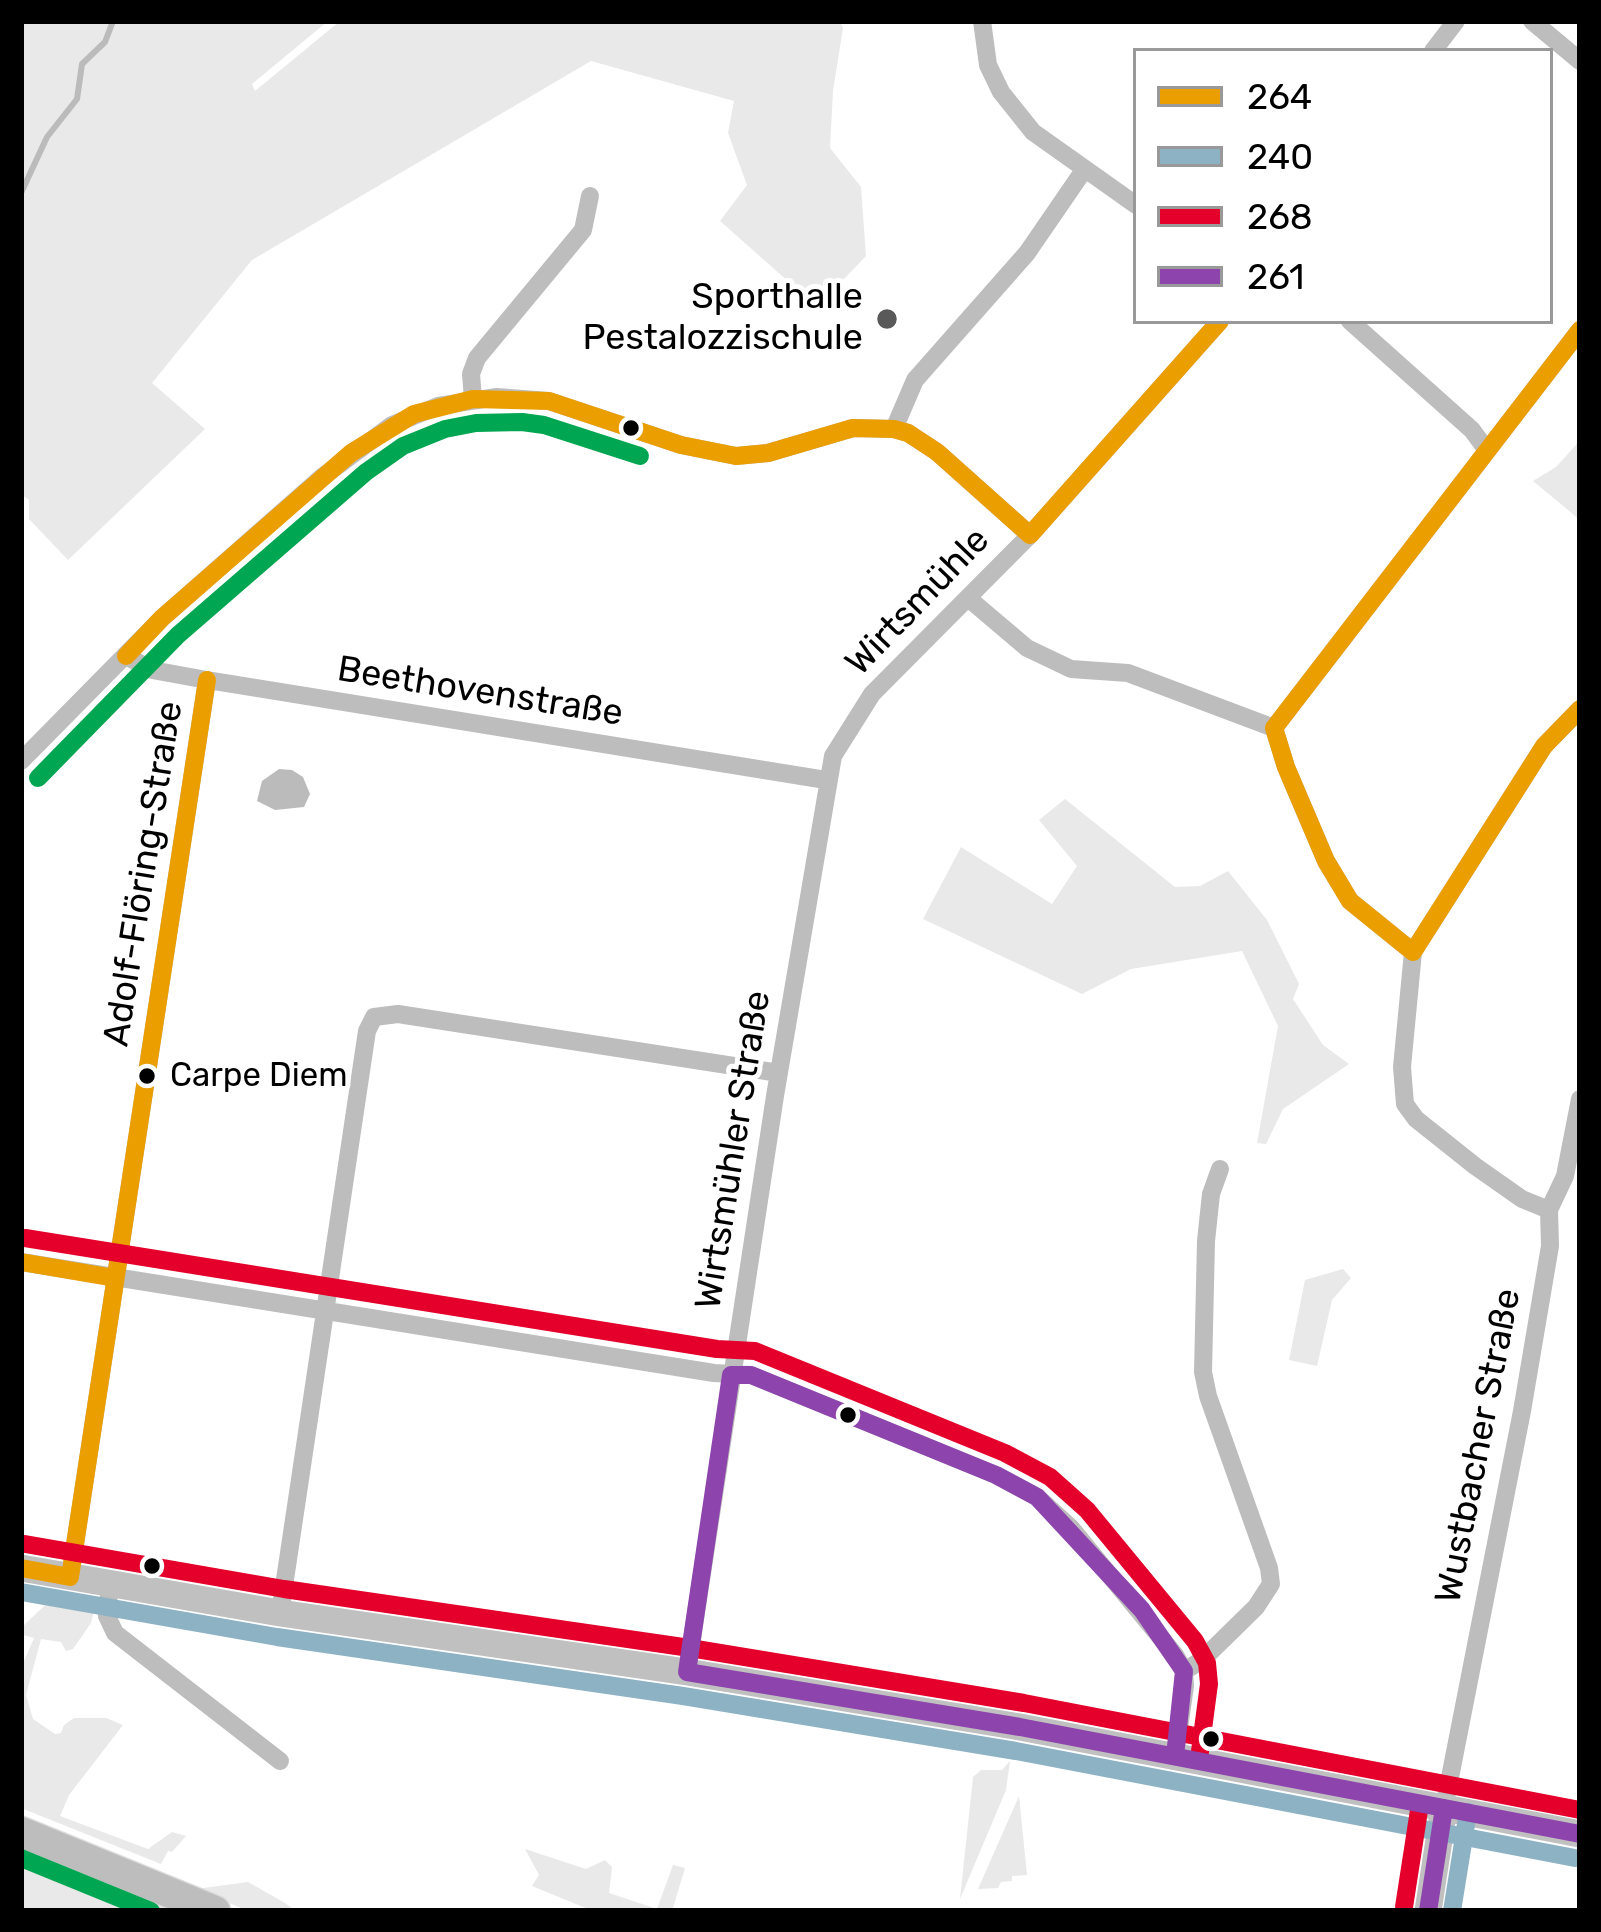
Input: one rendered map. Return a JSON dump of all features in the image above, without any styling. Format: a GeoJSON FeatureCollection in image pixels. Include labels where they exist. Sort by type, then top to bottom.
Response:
{"type":"FeatureCollection","features":[{"type":"Feature","properties":{"kind":"main road"},"geometry":{"type":"LineString","coordinates":[[21,1568],[280,1613],[687,1672],[1175,1756],[1580,1834]]}},
{"type":"Feature","properties":{"kind":"main road"},"geometry":{"type":"LineString","coordinates":[[1428,1911],[1444,1808]]}},
{"type":"Feature","properties":{"kind":"main road"},"geometry":{"type":"LineString","coordinates":[[21,1832],[215,1911]]}},
{"type":"Feature","properties":{"kind":"street"},"geometry":{"type":"LineString","coordinates":[[982,21],[988,65],[1001,92],[1034,132],[1133,204]]}},
{"type":"Feature","properties":{"kind":"street"},"geometry":{"type":"LineString","coordinates":[[1434,48],[1456,21]]}},
{"type":"Feature","properties":{"kind":"street"},"geometry":{"type":"LineString","coordinates":[[1532,21],[1580,61]]}},
{"type":"Feature","properties":{"kind":"street"},"geometry":{"type":"LineString","coordinates":[[894,429],[915,380],[1027,253],[1084,170]]}},
{"type":"Feature","properties":{"kind":"street"},"geometry":{"type":"LineString","coordinates":[[473,399],[471,374],[477,358],[584,230],[590,196]]}},
{"type":"Feature","properties":{"kind":"street","name":"Wirtsmühle"},"geometry":{"type":"LineString","coordinates":[[826,780],[838,745],[864,704],[1030,535],[1217,324]]}},
{"type":"Feature","properties":{"kind":"street"},"geometry":{"type":"LineString","coordinates":[[1353,324],[1472,430],[1486,449]]}},
{"type":"Feature","properties":{"kind":"street"},"geometry":{"type":"LineString","coordinates":[[1274,728],[1580,330]]}},
{"type":"Feature","properties":{"kind":"street"},"geometry":{"type":"LineString","coordinates":[[21,761],[162,618],[351,453],[414,414],[473,399],[549,401],[681,445],[736,455],[768,454],[853,428],[894,429],[937,452],[1030,535]]}},
{"type":"Feature","properties":{"kind":"street"},"geometry":{"type":"LineString","coordinates":[[968,598],[1027,648],[1071,670],[1128,673],[1274,728]]}},
{"type":"Feature","properties":{"kind":"street","name":"Beethovenstraße"},"geometry":{"type":"LineString","coordinates":[[126,656],[152,670],[207,680],[826,780]]}},
{"type":"Feature","properties":{"kind":"street","name":"Adolf-Flöring-Straße"},"geometry":{"type":"LineString","coordinates":[[70,1576],[207,680]]}},
{"type":"Feature","properties":{"kind":"street"},"geometry":{"type":"LineString","coordinates":[[1549,1210],[1522,1199],[1432,1134],[1405,1104],[1402,1067],[1412,952],[1544,746],[1580,709]]}},
{"type":"Feature","properties":{"kind":"street"},"geometry":{"type":"LineString","coordinates":[[1274,728],[1326,860],[1350,902],[1412,952]]}},
{"type":"Feature","properties":{"kind":"street","name":"Wirtsmühler Straße"},"geometry":{"type":"LineString","coordinates":[[687,1672],[826,780]]}},
{"type":"Feature","properties":{"kind":"street"},"geometry":{"type":"LineString","coordinates":[[280,1613],[367,1031],[374,1017],[398,1014],[778,1073]]}},
{"type":"Feature","properties":{"kind":"street","name":"Wustbacher Straße"},"geometry":{"type":"LineString","coordinates":[[1444,1808],[1522,1411],[1550,1246],[1549,1210],[1565,1176],[1580,1099]]}},
{"type":"Feature","properties":{"kind":"street"},"geometry":{"type":"LineString","coordinates":[[1184,1671],[1202,1660],[1256,1607],[1268,1593],[1271,1577],[1203,1372],[1206,1241],[1211,1195],[1220,1169]]}},
{"type":"Feature","properties":{"kind":"street"},"geometry":{"type":"LineString","coordinates":[[21,1262],[752,1375],[996,1475],[1036,1497],[1071,1528],[1142,1610],[1184,1671],[1175,1756]]}},
{"type":"Feature","properties":{"kind":"street"},"geometry":{"type":"LineString","coordinates":[[110,1584],[107,1616],[115,1633],[280,1761]]}},
{"type":"Feature","properties":{"kind":"shaded area"},"geometry":{"type":"Polygon","coordinates":[[[21,21],[328,21],[252,84],[255,91],[340,21],[840,21],[830,148],[861,187],[866,256],[822,302],[807,298],[720,221],[747,185],[728,133],[734,101],[591,61],[252,260],[152,383],[205,429],[68,560],[29,519],[29,500],[21,494],[21,21]]]}},
{"type":"Feature","properties":{"kind":"shaded area"},"geometry":{"type":"Polygon","coordinates":[[[1580,434],[1580,520],[1533,481],[1556,467],[1580,434]]]}},
{"type":"Feature","properties":{"kind":"shaded area"},"geometry":{"type":"Polygon","coordinates":[[[279,769],[303,777],[310,794],[304,807],[275,810],[257,801],[262,781],[279,769]]]}},
{"type":"Feature","properties":{"kind":"shaded area"},"geometry":{"type":"Polygon","coordinates":[[[1065,799],[1175,887],[1200,886],[1228,871],[1267,920],[1299,984],[1293,999],[1323,1045],[1349,1064],[1283,1109],[1266,1144],[1257,1143],[1278,1026],[1242,951],[1131,969],[1082,994],[923,919],[961,847],[1052,904],[1077,866],[1039,820],[1065,799]]]}},
{"type":"Feature","properties":{"kind":"shaded area"},"geometry":{"type":"Polygon","coordinates":[[[1343,1269],[1351,1278],[1332,1300],[1317,1366],[1289,1360],[1305,1280],[1343,1269]]]}},
{"type":"Feature","properties":{"kind":"shaded area"},"geometry":{"type":"Polygon","coordinates":[[[57,1594],[90,1602],[94,1611],[73,1649],[66,1651],[61,1642],[41,1639],[26,1695],[33,1719],[55,1734],[74,1718],[106,1718],[123,1725],[69,1795],[60,1816],[148,1849],[172,1832],[186,1836],[161,1864],[21,1808],[21,1668],[34,1638],[23,1635],[23,1626],[57,1594]]]}},
{"type":"Feature","properties":{"kind":"shaded area"},"geometry":{"type":"Polygon","coordinates":[[[1010,1761],[1006,1790],[960,1899],[973,1777],[981,1770],[1002,1770],[1010,1761]]]}},
{"type":"Feature","properties":{"kind":"shaded area"},"geometry":{"type":"Polygon","coordinates":[[[1019,1796],[1027,1875],[1012,1876],[1012,1881],[1001,1882],[998,1888],[978,1889],[1019,1796]]]}},
{"type":"Feature","properties":{"kind":"shaded area"},"geometry":{"type":"Polygon","coordinates":[[[21,1844],[187,1911],[21,1911],[21,1844]]]}},
{"type":"Feature","properties":{"kind":"shaded area"},"geometry":{"type":"Polygon","coordinates":[[[525,1849],[586,1869],[605,1860],[612,1867],[609,1893],[657,1909],[673,1865],[685,1868],[672,1911],[593,1911],[532,1886],[539,1875],[525,1849]]]}},
{"type":"Feature","properties":{"kind":"shaded area"},"geometry":{"type":"Polygon","coordinates":[[[248,1882],[296,1911],[248,1911],[196,1889],[248,1882]]]}},
{"type":"Feature","properties":{"kind":"waterway"},"geometry":{"type":"LineString","coordinates":[[21,193],[47,137],[77,99],[82,64],[105,42],[113,21]]}},
{"type":"Feature","properties":{"kind":"transit line","name":"264"},"geometry":{"type":"LineString","coordinates":[[1030,535],[1217,324]]}},
{"type":"Feature","properties":{"kind":"transit line","name":"264"},"geometry":{"type":"LineString","coordinates":[[1274,728],[1580,330]]}},
{"type":"Feature","properties":{"kind":"transit line","name":"264"},"geometry":{"type":"LineString","coordinates":[[126,656],[162,618],[351,453],[414,414],[473,399],[549,401],[681,445],[736,456],[768,453],[853,428],[894,429],[937,452],[1030,535]]}},
{"type":"Feature","properties":{"kind":"transit line"},"geometry":{"type":"LineString","coordinates":[[38,778],[178,635],[366,472],[403,446],[445,429],[522,422],[640,456]]}},
{"type":"Feature","properties":{"kind":"transit line","name":"264"},"geometry":{"type":"LineString","coordinates":[[21,1568],[70,1577],[207,680]]}},
{"type":"Feature","properties":{"kind":"transit line","name":"264"},"geometry":{"type":"LineString","coordinates":[[1413,952],[1544,746],[1580,709]]}},
{"type":"Feature","properties":{"kind":"transit line","name":"264"},"geometry":{"type":"LineString","coordinates":[[1274,728],[1326,861],[1350,901],[1413,952]]}},
{"type":"Feature","properties":{"kind":"transit line","name":"268"},"geometry":{"type":"LineString","coordinates":[[25,1238],[717,1349],[755,1351],[1005,1453],[1050,1477],[1087,1510],[1195,1641],[1207,1663],[1209,1684],[1199,1759]]}},
{"type":"Feature","properties":{"kind":"transit line","name":"264"},"geometry":{"type":"LineString","coordinates":[[21,1262],[115,1278]]}},
{"type":"Feature","properties":{"kind":"transit line","name":"261"},"geometry":{"type":"LineString","coordinates":[[1175,1756],[1184,1671],[1142,1610],[1037,1497],[996,1475],[751,1375],[731,1375],[687,1672],[1020,1727],[1580,1834]]}},
{"type":"Feature","properties":{"kind":"transit line","name":"268"},"geometry":{"type":"LineString","coordinates":[[25,1544],[284,1589],[1024,1703],[1580,1810]]}},
{"type":"Feature","properties":{"kind":"transit line","name":"240"},"geometry":{"type":"LineString","coordinates":[[21,1592],[277,1637],[1016,1751],[1575,1858]]}},
{"type":"Feature","properties":{"kind":"transit line","name":"268"},"geometry":{"type":"LineString","coordinates":[[1404,1907],[1420,1804]]}},
{"type":"Feature","properties":{"kind":"transit line","name":"261"},"geometry":{"type":"LineString","coordinates":[[1428,1911],[1444,1808]]}},
{"type":"Feature","properties":{"kind":"transit line","name":"240"},"geometry":{"type":"LineString","coordinates":[[1452,1911],[1468,1812]]}},
{"type":"Feature","properties":{"kind":"transit line"},"geometry":{"type":"LineString","coordinates":[[21,1858],[151,1911]]}},
{"type":"Feature","properties":{"kind":"place","name":"Sporthalle Pestalozzischule"},"geometry":{"type":"Point","coordinates":[887,319]}},
{"type":"Feature","properties":{"kind":"place","name":"Carpe Diem"},"geometry":{"type":"Point","coordinates":[147,1076]}}]}
